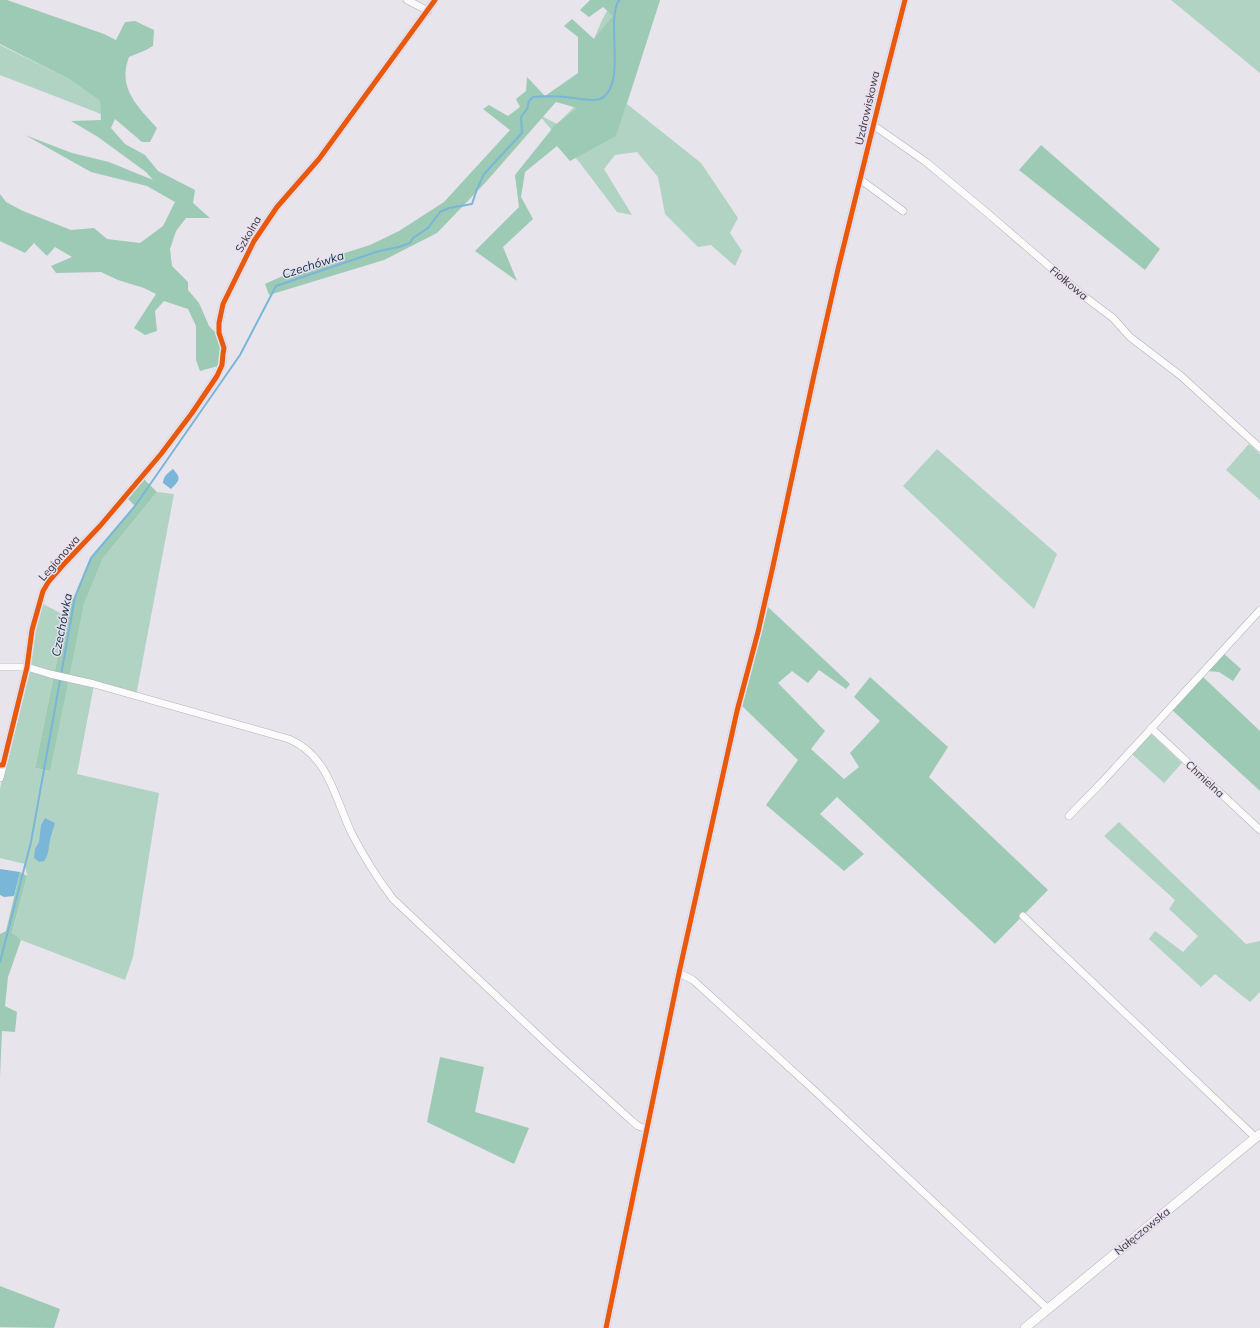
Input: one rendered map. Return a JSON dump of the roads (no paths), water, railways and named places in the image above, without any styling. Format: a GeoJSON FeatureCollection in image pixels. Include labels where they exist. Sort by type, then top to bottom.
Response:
{"type":"FeatureCollection","features":[{"type":"Feature","properties":{"kind":"main road","name":"Nałęczowska"},"geometry":{"type":"LineString","coordinates":[[1025,1328],[1258,1136]]}},
{"type":"Feature","properties":{"kind":"street"},"geometry":{"type":"LineString","coordinates":[[407,0],[428,12]]}},
{"type":"Feature","properties":{"kind":"street","name":"Szkolna"},"geometry":{"type":"LineString","coordinates":[[125,497],[161,454],[192,413],[217,376],[224,354],[219,323],[223,304],[254,241],[277,207],[318,159],[428,12],[435,0]]}},
{"type":"Feature","properties":{"kind":"street","name":"Uzdrowiskowa"},"geometry":{"type":"LineString","coordinates":[[606,1328],[679,973],[737,711],[758,632],[814,375],[873,125],[905,0]]}},
{"type":"Feature","properties":{"kind":"street","name":"Fiołkowa"},"geometry":{"type":"LineString","coordinates":[[873,125],[926,162],[979,206],[1085,297],[1113,318],[1130,337],[1180,376],[1260,448]]}},
{"type":"Feature","properties":{"kind":"street"},"geometry":{"type":"LineString","coordinates":[[861,180],[903,211]]}},
{"type":"Feature","properties":{"kind":"street","name":"Legionowa"},"geometry":{"type":"LineString","coordinates":[[0,778],[27,667],[32,630],[43,591],[49,581],[125,497]]}},
{"type":"Feature","properties":{"kind":"street"},"geometry":{"type":"LineString","coordinates":[[1069,816],[1260,610]]}},
{"type":"Feature","properties":{"kind":"street"},"geometry":{"type":"LineString","coordinates":[[0,667],[27,667],[71,680],[101,686],[289,739],[307,748],[320,764],[335,789],[352,832],[363,854],[393,899],[632,1121],[638,1126],[647,1129]]}},
{"type":"Feature","properties":{"kind":"street","name":"Chmielna"},"geometry":{"type":"LineString","coordinates":[[1151,728],[1260,830]]}},
{"type":"Feature","properties":{"kind":"street"},"geometry":{"type":"LineString","coordinates":[[1023,916],[1258,1136]]}},
{"type":"Feature","properties":{"kind":"street"},"geometry":{"type":"LineString","coordinates":[[679,973],[693,980],[1048,1309]]}},
{"type":"Feature","properties":{"kind":"water"},"geometry":{"type":"Polygon","coordinates":[[[173,469],[178,475],[178,480],[171,489],[163,483],[163,481],[165,476],[173,469]]]}},
{"type":"Feature","properties":{"kind":"water"},"geometry":{"type":"Polygon","coordinates":[[[45,818],[55,823],[47,855],[44,861],[39,862],[34,858],[35,849],[39,842],[41,825],[45,818]]]}},
{"type":"Feature","properties":{"kind":"water"},"geometry":{"type":"Polygon","coordinates":[[[0,869],[20,872],[14,896],[4,897],[0,895],[0,869]]]}},
{"type":"Feature","properties":{"kind":"waterway","name":"Czechówka"},"geometry":{"type":"LineString","coordinates":[[0,962],[31,842],[75,597],[91,558],[135,506],[240,355],[276,286],[379,251],[410,243],[413,238],[428,228],[440,212],[449,208],[472,204],[484,174],[522,133],[521,117],[527,109],[529,101],[533,97],[558,96],[583,100],[597,100],[608,92],[613,81],[615,68],[614,23],[615,10],[619,0]]}}]}
